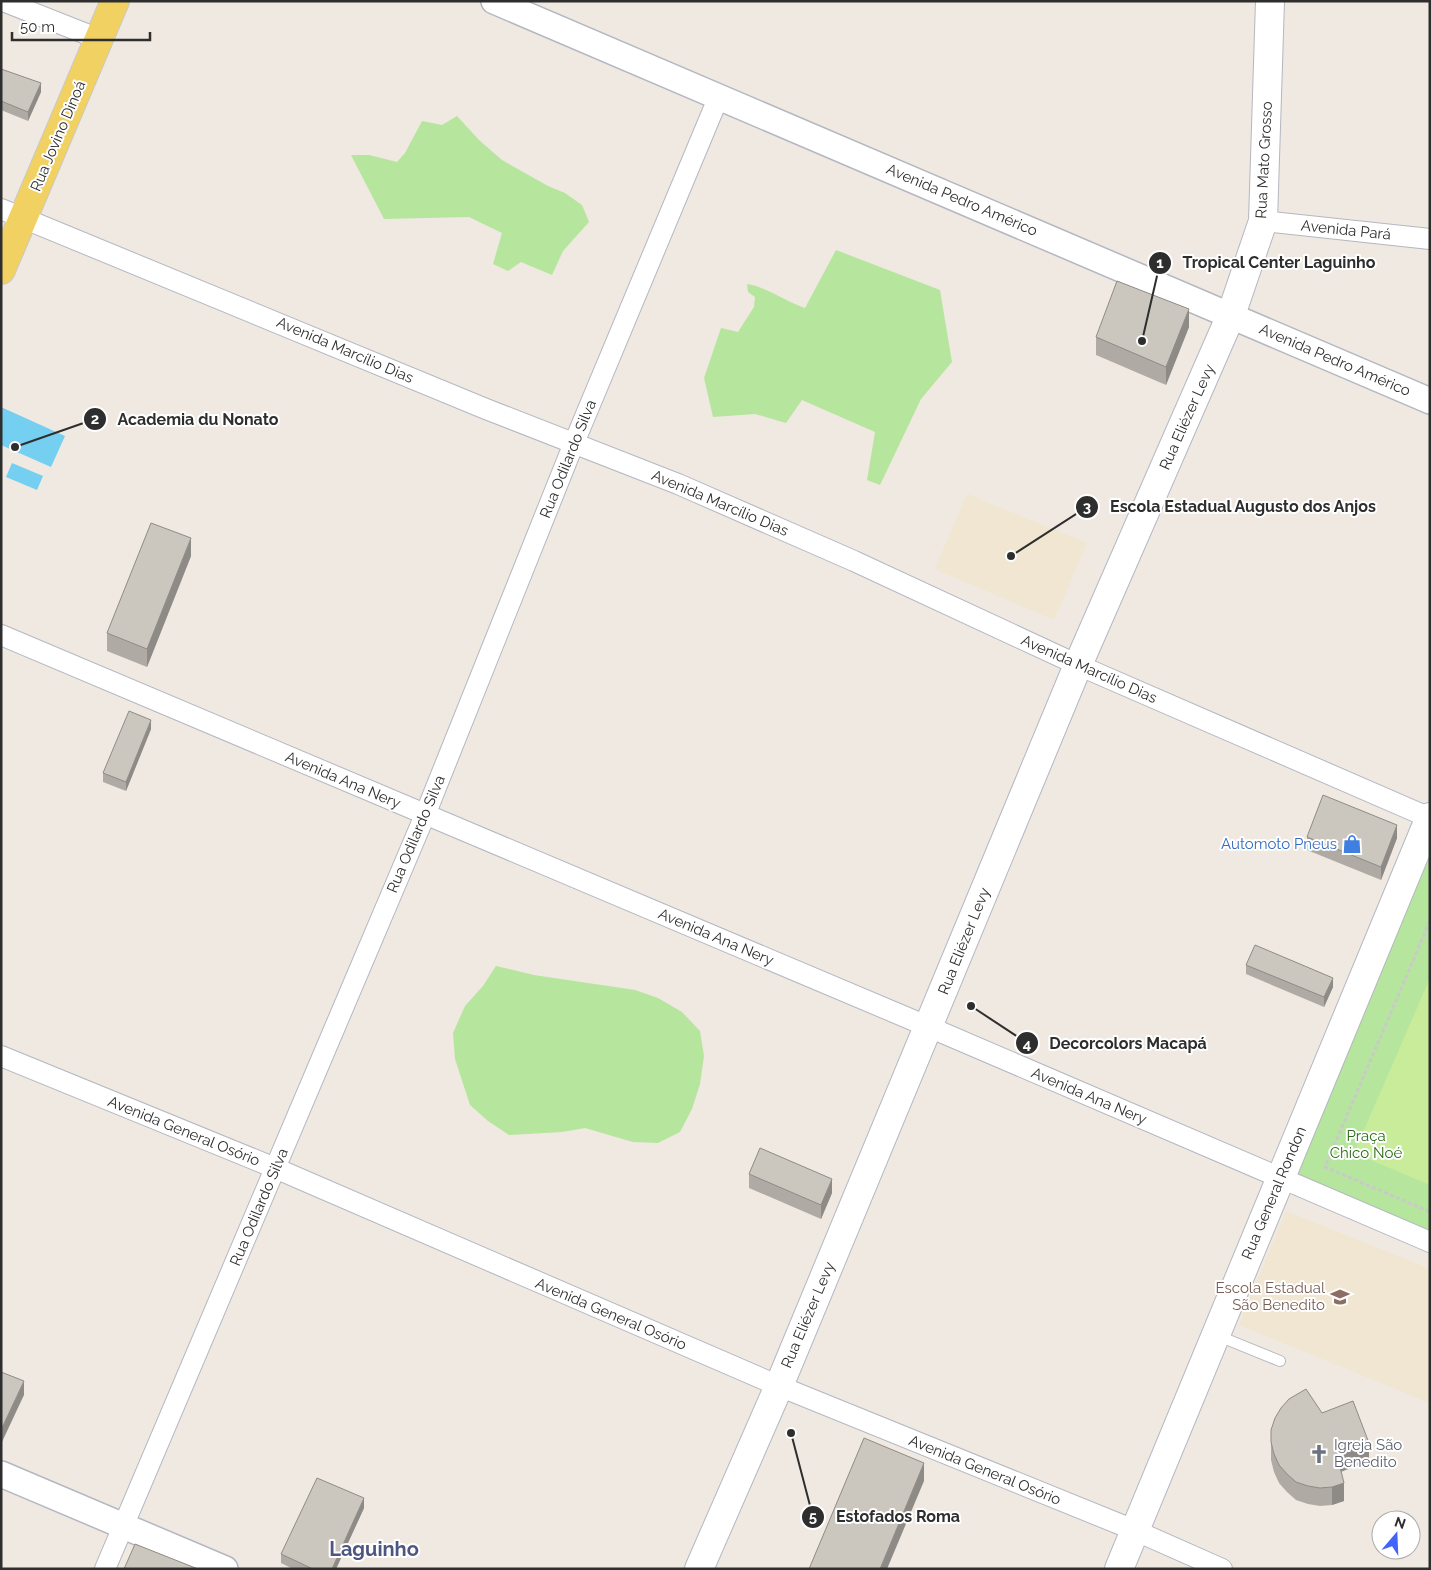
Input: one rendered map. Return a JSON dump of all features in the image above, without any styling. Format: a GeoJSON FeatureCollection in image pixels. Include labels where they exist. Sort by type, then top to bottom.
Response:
{"type":"FeatureCollection","features":[{"type":"Feature","properties":{"kind":"main road","name":"Rua Jovino Dinoá"},"geometry":{"type":"LineString","coordinates":[[1,270],[12,213],[99,39],[114,1]]}},
{"type":"Feature","properties":{"kind":"main road","name":"Rua Mato Grosso"},"geometry":{"type":"LineString","coordinates":[[1231,315],[1263,221],[1270,1]]}},
{"type":"Feature","properties":{"kind":"main road","name":"Rua Eliézer Levy"},"geometry":{"type":"LineString","coordinates":[[699,1569],[779,1386],[1078,665],[1231,315]]}},
{"type":"Feature","properties":{"kind":"main road","name":"Rua General Rondon"},"geometry":{"type":"LineString","coordinates":[[1119,1569],[1430,817]]}},
{"type":"Feature","properties":{"kind":"street"},"geometry":{"type":"LineString","coordinates":[[4,1],[99,39]]}},
{"type":"Feature","properties":{"kind":"street","name":"Avenida Pedro Américo"},"geometry":{"type":"LineString","coordinates":[[494,1],[1430,401]]}},
{"type":"Feature","properties":{"kind":"street","name":"Rua Odilardo Silva"},"geometry":{"type":"LineString","coordinates":[[105,1569],[425,814],[574,443],[719,96]]}},
{"type":"Feature","properties":{"kind":"street","name":"Avenida Marcílio Dias"},"geometry":{"type":"LineString","coordinates":[[12,213],[486,409],[678,484],[837,553],[1078,665],[1430,817]]}},
{"type":"Feature","properties":{"kind":"street","name":"Avenida Pará"},"geometry":{"type":"LineString","coordinates":[[1263,221],[1430,238]]}},
{"type":"Feature","properties":{"kind":"street","name":"Avenida Ana Nery"},"geometry":{"type":"LineString","coordinates":[[1,636],[929,1027],[1430,1242]]}},
{"type":"Feature","properties":{"kind":"street","name":"Avenida General Osório"},"geometry":{"type":"LineString","coordinates":[[1,1056],[275,1168],[779,1386],[1134,1530],[1222,1569]]}},
{"type":"Feature","properties":{"kind":"street"},"geometry":{"type":"LineString","coordinates":[[1,1474],[225,1569]]}},
{"type":"Feature","properties":{"kind":"lane"},"geometry":{"type":"LineString","coordinates":[[1215,1335],[1280,1361]]}},
{"type":"Feature","properties":{"kind":"path"},"geometry":{"type":"LineString","coordinates":[[1430,921],[1324,1167],[1430,1212]]}},
{"type":"Feature","properties":{"kind":"shaded area"},"geometry":{"type":"Polygon","coordinates":[[[967,494],[1087,543],[1054,620],[935,569],[967,494]]]}},
{"type":"Feature","properties":{"kind":"shaded area","name":"Escola Estadual São Benedito"},"geometry":{"type":"Polygon","coordinates":[[[1286,1211],[1430,1269],[1430,1403],[1239,1325],[1286,1211]]]}},
{"type":"Feature","properties":{"kind":"green space"},"geometry":{"type":"Polygon","coordinates":[[[457,116],[479,140],[502,160],[548,186],[565,193],[582,205],[589,222],[563,251],[552,275],[521,262],[508,271],[493,264],[502,233],[469,217],[384,219],[351,155],[369,155],[397,162],[405,153],[422,121],[442,125],[457,116]]]}},
{"type":"Feature","properties":{"kind":"green space"},"geometry":{"type":"Polygon","coordinates":[[[836,250],[940,290],[952,362],[921,399],[880,485],[867,480],[875,432],[802,400],[786,423],[755,414],[713,417],[704,378],[721,328],[738,332],[754,307],[755,297],[748,292],[747,284],[754,285],[805,308],[836,250]]]}},
{"type":"Feature","properties":{"kind":"green space","name":"Praça Chico Noé"},"geometry":{"type":"Polygon","coordinates":[[[1430,857],[1430,1242],[1280,1178],[1430,857]]]}},
{"type":"Feature","properties":{"kind":"green space"},"geometry":{"type":"Polygon","coordinates":[[[496,966],[534,975],[635,990],[658,998],[682,1012],[700,1031],[704,1056],[700,1084],[692,1109],[680,1132],[658,1143],[633,1142],[585,1128],[562,1132],[509,1135],[488,1121],[470,1105],[455,1059],[453,1033],[465,1006],[483,986],[496,966]]]}},
{"type":"Feature","properties":{"kind":"green space"},"geometry":{"type":"Polygon","coordinates":[[[1430,978],[1430,1185],[1354,1153],[1430,978]]]}},
{"type":"Feature","properties":{"kind":"water"},"geometry":{"type":"Polygon","coordinates":[[[1,407],[65,436],[51,467],[1,445],[1,407]]]}},
{"type":"Feature","properties":{"kind":"water"},"geometry":{"type":"Polygon","coordinates":[[[12,463],[43,476],[37,490],[6,477],[12,463]]]}},
{"type":"Feature","properties":{"kind":"building"},"geometry":{"type":"Polygon","coordinates":[[[1,69],[41,83],[28,112],[1,101],[1,69]]]}},
{"type":"Feature","properties":{"kind":"building"},"geometry":{"type":"Polygon","coordinates":[[[1117,281],[1189,309],[1166,367],[1096,337],[1117,281]]]}},
{"type":"Feature","properties":{"kind":"building"},"geometry":{"type":"Polygon","coordinates":[[[151,523],[191,538],[147,649],[107,633],[151,523]]]}},
{"type":"Feature","properties":{"kind":"building"},"geometry":{"type":"Polygon","coordinates":[[[129,711],[151,720],[126,782],[103,773],[129,711]]]}},
{"type":"Feature","properties":{"kind":"building","name":"Automoto Pneus"},"geometry":{"type":"Polygon","coordinates":[[[1323,795],[1397,825],[1381,867],[1307,837],[1323,795]]]}},
{"type":"Feature","properties":{"kind":"building"},"geometry":{"type":"Polygon","coordinates":[[[1255,945],[1333,978],[1324,997],[1246,965],[1255,945]]]}},
{"type":"Feature","properties":{"kind":"building"},"geometry":{"type":"Polygon","coordinates":[[[760,1148],[832,1179],[821,1205],[749,1174],[760,1148]]]}},
{"type":"Feature","properties":{"kind":"building"},"geometry":{"type":"Polygon","coordinates":[[[1,1372],[24,1381],[1,1430],[1,1372]]]}},
{"type":"Feature","properties":{"kind":"building","name":"Igreja São Benedito"},"geometry":{"type":"Polygon","coordinates":[[[1306,1389],[1322,1413],[1353,1401],[1369,1443],[1337,1455],[1344,1483],[1332,1487],[1320,1488],[1296,1482],[1279,1465],[1274,1454],[1271,1430],[1275,1418],[1289,1399],[1306,1389]]]}},
{"type":"Feature","properties":{"kind":"building"},"geometry":{"type":"Polygon","coordinates":[[[864,1438],[924,1463],[880,1569],[809,1569],[864,1438]]]}},
{"type":"Feature","properties":{"kind":"building"},"geometry":{"type":"Polygon","coordinates":[[[317,1478],[364,1498],[332,1569],[313,1569],[281,1554],[317,1478]]]}},
{"type":"Feature","properties":{"kind":"building"},"geometry":{"type":"Polygon","coordinates":[[[135,1544],[198,1569],[124,1569],[135,1544]]]}},
{"type":"Feature","properties":{"kind":"place","name":"Tropical Center Laguinho"},"geometry":{"type":"Point","coordinates":[1142,341]}},
{"type":"Feature","properties":{"kind":"place","name":"Academia du Nonato"},"geometry":{"type":"Point","coordinates":[15,447]}},
{"type":"Feature","properties":{"kind":"place","name":"Escola Estadual Augusto dos Anjos"},"geometry":{"type":"Point","coordinates":[1011,556]}},
{"type":"Feature","properties":{"kind":"place","name":"Automoto Pneus"},"geometry":{"type":"Point","coordinates":[1352,844]}},
{"type":"Feature","properties":{"kind":"place","name":"Decorcolors Macapá"},"geometry":{"type":"Point","coordinates":[971,1006]}},
{"type":"Feature","properties":{"kind":"place","name":"Escola Estadual São Benedito"},"geometry":{"type":"Point","coordinates":[1340,1297]}},
{"type":"Feature","properties":{"kind":"place","name":"Estofados Roma"},"geometry":{"type":"Point","coordinates":[791,1433]}},
{"type":"Feature","properties":{"kind":"place","name":"Igreja São Benedito"},"geometry":{"type":"Point","coordinates":[1319,1454]}},
{"type":"Feature","properties":{"kind":"district","name":"Laguinho"},"geometry":{"type":"Point","coordinates":[374,1549]}}]}
